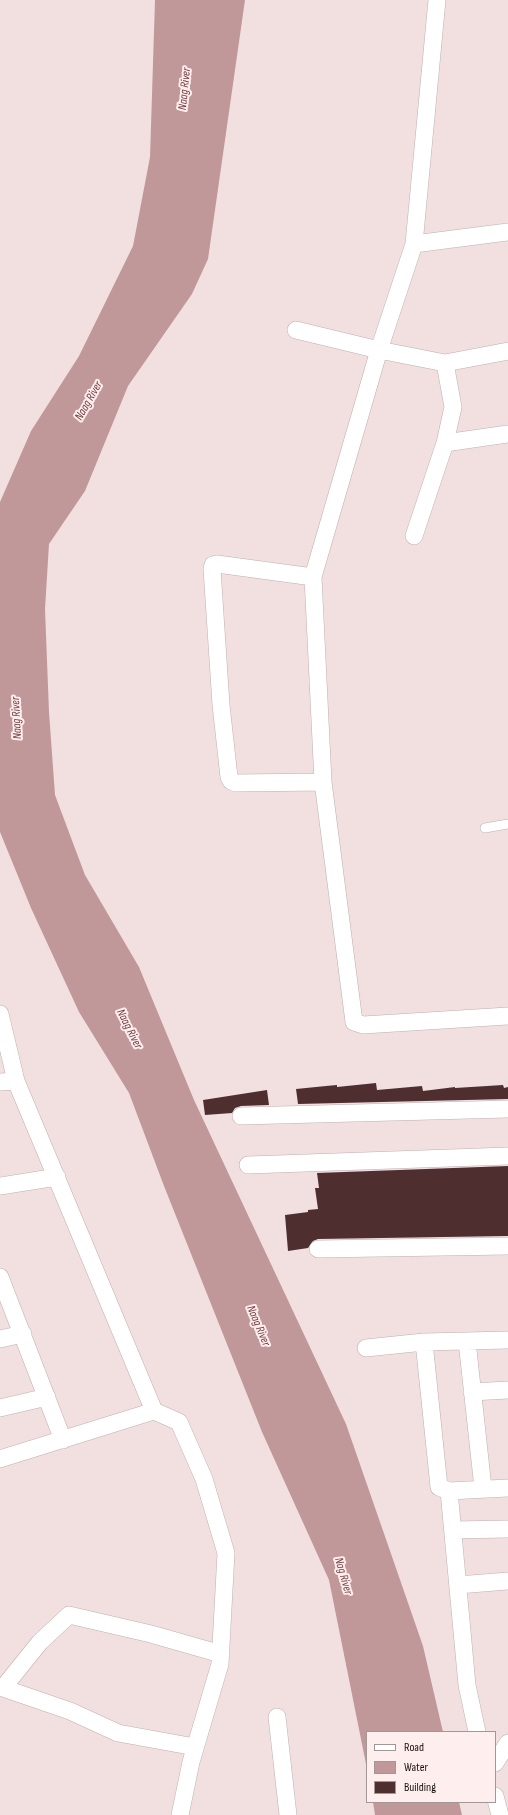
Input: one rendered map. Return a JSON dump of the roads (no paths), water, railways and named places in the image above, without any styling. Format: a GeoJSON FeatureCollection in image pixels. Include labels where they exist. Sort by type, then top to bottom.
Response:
{"type":"FeatureCollection","features":[{"type":"Feature","properties":{"kind":"street"},"geometry":{"type":"LineString","coordinates":[[437,0],[414,244],[379,350],[313,577],[323,782],[354,1022],[363,1025],[508,1016]]}},
{"type":"Feature","properties":{"kind":"street"},"geometry":{"type":"LineString","coordinates":[[414,244],[508,232]]}},
{"type":"Feature","properties":{"kind":"street"},"geometry":{"type":"LineString","coordinates":[[296,330],[379,350],[445,363],[508,352]]}},
{"type":"Feature","properties":{"kind":"street"},"geometry":{"type":"LineString","coordinates":[[414,536],[445,443],[453,407],[445,363]]}},
{"type":"Feature","properties":{"kind":"street"},"geometry":{"type":"LineString","coordinates":[[445,443],[508,434]]}},
{"type":"Feature","properties":{"kind":"street"},"geometry":{"type":"LineString","coordinates":[[313,577],[217,564],[213,565],[212,569],[221,705],[229,777],[231,781],[236,783],[323,782]]}},
{"type":"Feature","properties":{"kind":"street"},"geometry":{"type":"LineString","coordinates":[[0,1014],[8,1082],[56,1177],[154,1411]]}},
{"type":"Feature","properties":{"kind":"street"},"geometry":{"type":"LineString","coordinates":[[241,1116],[508,1109]]}},
{"type":"Feature","properties":{"kind":"street"},"geometry":{"type":"LineString","coordinates":[[248,1164],[508,1156]]}},
{"type":"Feature","properties":{"kind":"street"},"geometry":{"type":"LineString","coordinates":[[0,1186],[56,1177]]}},
{"type":"Feature","properties":{"kind":"street"},"geometry":{"type":"LineString","coordinates":[[318,1249],[508,1246]]}},
{"type":"Feature","properties":{"kind":"street"},"geometry":{"type":"LineString","coordinates":[[0,1277],[63,1440]]}},
{"type":"Feature","properties":{"kind":"street"},"geometry":{"type":"LineString","coordinates":[[0,1339],[22,1334]]}},
{"type":"Feature","properties":{"kind":"street"},"geometry":{"type":"LineString","coordinates":[[366,1348],[424,1342],[508,1340]]}},
{"type":"Feature","properties":{"kind":"street"},"geometry":{"type":"LineString","coordinates":[[467,1341],[484,1488]]}},
{"type":"Feature","properties":{"kind":"street"},"geometry":{"type":"LineString","coordinates":[[424,1342],[439,1487],[449,1491],[484,1488],[508,1488]]}},
{"type":"Feature","properties":{"kind":"street"},"geometry":{"type":"LineString","coordinates":[[472,1392],[508,1390]]}},
{"type":"Feature","properties":{"kind":"street"},"geometry":{"type":"LineString","coordinates":[[0,1408],[47,1397]]}},
{"type":"Feature","properties":{"kind":"street"},"geometry":{"type":"LineString","coordinates":[[0,1459],[154,1411],[179,1422],[204,1479],[226,1553],[220,1664],[196,1747],[180,1815]]}},
{"type":"Feature","properties":{"kind":"street"},"geometry":{"type":"LineString","coordinates":[[449,1491],[467,1685],[477,1731]]}},
{"type":"Feature","properties":{"kind":"street"},"geometry":{"type":"LineString","coordinates":[[453,1530],[508,1529]]}},
{"type":"Feature","properties":{"kind":"street"},"geometry":{"type":"LineString","coordinates":[[458,1585],[508,1581]]}},
{"type":"Feature","properties":{"kind":"street"},"geometry":{"type":"LineString","coordinates":[[196,1747],[118,1733],[70,1711],[3,1688],[40,1642],[69,1615],[151,1634],[221,1654]]}},
{"type":"Feature","properties":{"kind":"street"},"geometry":{"type":"LineString","coordinates":[[277,1717],[288,1815]]}},
{"type":"Feature","properties":{"kind":"street"},"geometry":{"type":"LineString","coordinates":[[496,1761],[508,1743]]}},
{"type":"Feature","properties":{"kind":"street"},"geometry":{"type":"LineString","coordinates":[[496,1800],[500,1815]]}},
{"type":"Feature","properties":{"kind":"lane"},"geometry":{"type":"LineString","coordinates":[[485,828],[508,824]]}},
{"type":"Feature","properties":{"kind":"water"},"geometry":{"type":"Polygon","coordinates":[[[155,0],[245,0],[208,259],[192,294],[128,386],[85,491],[49,544],[45,609],[49,712],[55,795],[85,875],[139,967],[194,1100],[346,1424],[423,1646],[443,1731],[366,1731],[366,1764],[329,1580],[262,1432],[164,1186],[129,1093],[79,1012],[31,908],[0,832],[0,502],[31,431],[79,356],[133,246],[150,157],[155,0]]]}},
{"type":"Feature","properties":{"kind":"water"},"geometry":{"type":"Polygon","coordinates":[[[373,1803],[459,1803],[462,1815],[375,1815],[373,1803]]]}},
{"type":"Feature","properties":{"kind":"water label","name":"Naag River"},"geometry":{"type":"Point","coordinates":[185,89]}},
{"type":"Feature","properties":{"kind":"water label","name":"Naag River"},"geometry":{"type":"Point","coordinates":[89,401]}},
{"type":"Feature","properties":{"kind":"water label","name":"Naag River"},"geometry":{"type":"Point","coordinates":[17,718]}},
{"type":"Feature","properties":{"kind":"water label","name":"Naag River"},"geometry":{"type":"Point","coordinates":[129,1029]}},
{"type":"Feature","properties":{"kind":"water label","name":"Naag River"},"geometry":{"type":"Point","coordinates":[258,1326]}},
{"type":"Feature","properties":{"kind":"water label","name":"Nag River"},"geometry":{"type":"Point","coordinates":[343,1576]}}]}
